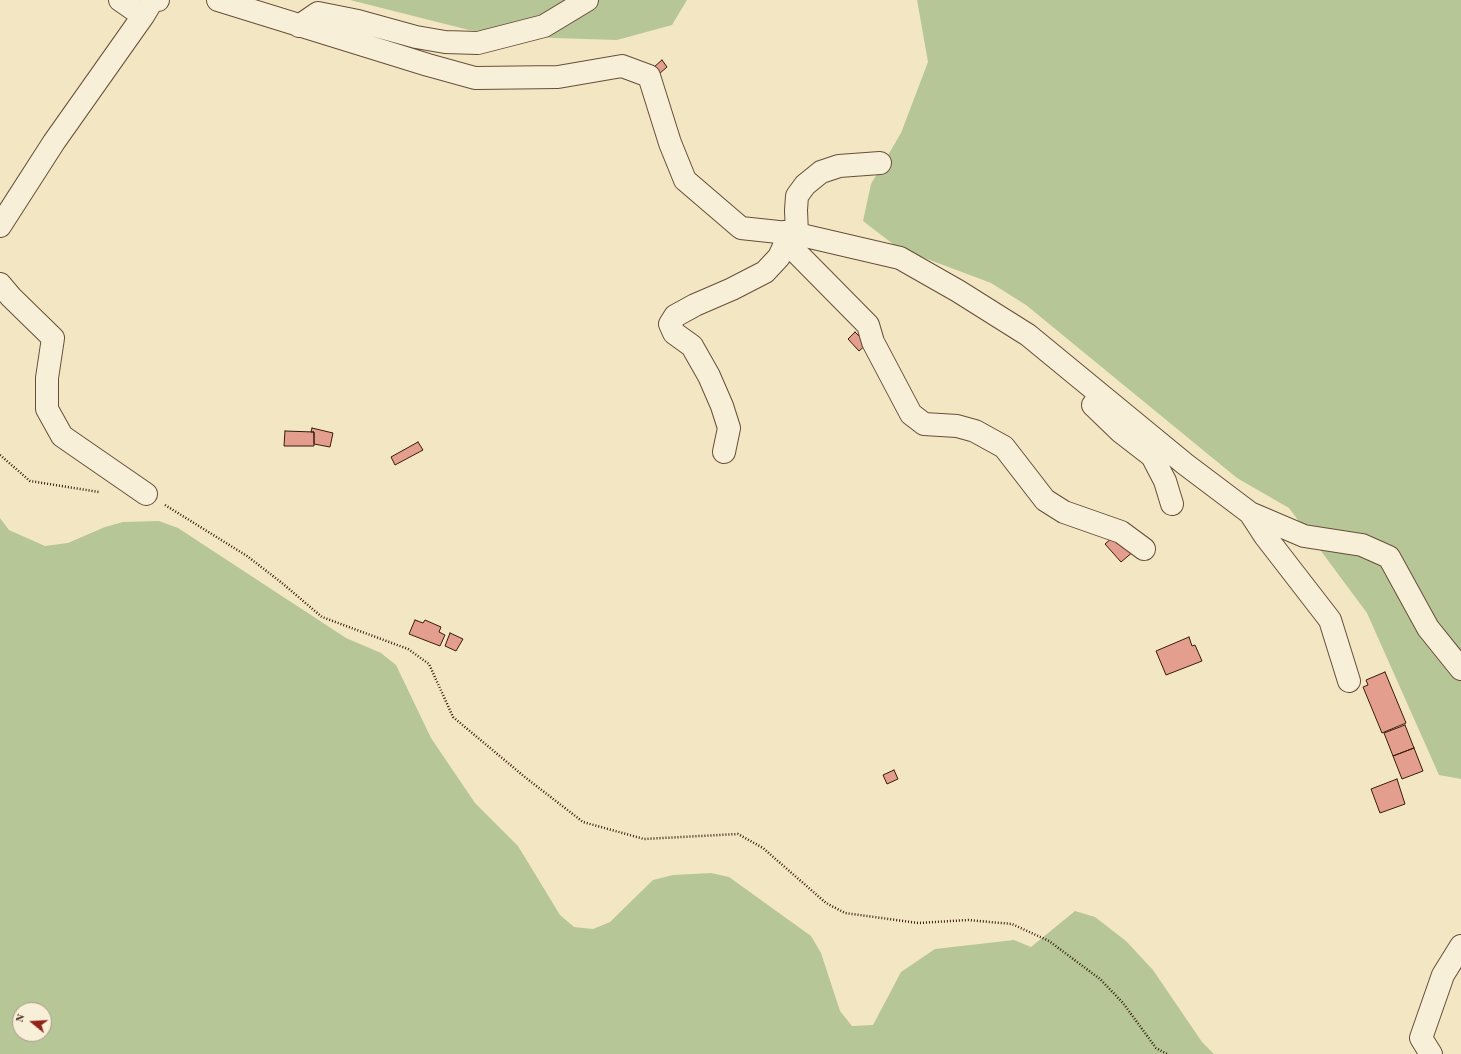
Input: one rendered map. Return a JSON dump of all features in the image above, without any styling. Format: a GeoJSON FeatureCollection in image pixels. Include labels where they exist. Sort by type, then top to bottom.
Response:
{"type":"FeatureCollection","features":[{"type":"Feature","properties":{"kind":"street"},"geometry":{"type":"LineString","coordinates":[[120,0],[143,16]]}},
{"type":"Feature","properties":{"kind":"street"},"geometry":{"type":"LineString","coordinates":[[0,226],[54,142],[152,1],[158,0]]}},
{"type":"Feature","properties":{"kind":"street"},"geometry":{"type":"LineString","coordinates":[[218,0],[299,26],[474,78],[558,77],[622,66],[649,76],[670,143],[685,180],[741,228],[791,233],[900,258],[958,291],[1028,335],[1185,464],[1250,513],[1304,536],[1362,545],[1389,558],[1428,628],[1461,669]]}},
{"type":"Feature","properties":{"kind":"street"},"geometry":{"type":"LineString","coordinates":[[299,26],[318,13],[358,21],[416,37],[445,42],[478,44],[544,26],[587,0]]}},
{"type":"Feature","properties":{"kind":"street"},"geometry":{"type":"LineString","coordinates":[[724,452],[729,428],[722,406],[709,376],[692,346],[674,333],[670,324],[675,316],[695,305],[732,289],[765,272],[779,257],[791,233],[796,210],[797,196],[805,185],[821,172],[839,166],[880,163]]}},
{"type":"Feature","properties":{"kind":"street"},"geometry":{"type":"LineString","coordinates":[[791,233],[792,247],[868,325],[873,342],[911,414],[924,424],[957,426],[975,431],[1004,447],[1045,500],[1064,512],[1121,532],[1144,549]]}},
{"type":"Feature","properties":{"kind":"street"},"geometry":{"type":"LineString","coordinates":[[0,284],[10,297],[53,338],[47,378],[47,409],[62,436],[146,494]]}},
{"type":"Feature","properties":{"kind":"street"},"geometry":{"type":"LineString","coordinates":[[1092,387],[1093,406],[1121,432],[1152,456],[1165,481],[1172,504]]}},
{"type":"Feature","properties":{"kind":"street"},"geometry":{"type":"LineString","coordinates":[[1250,513],[1265,536],[1330,620],[1349,681]]}},
{"type":"Feature","properties":{"kind":"street"},"geometry":{"type":"LineString","coordinates":[[1432,1054],[1421,1038],[1443,975],[1461,946]]}},
{"type":"Feature","properties":{"kind":"path"},"geometry":{"type":"LineString","coordinates":[[0,455],[30,481],[107,492]]}},
{"type":"Feature","properties":{"kind":"path"},"geometry":{"type":"LineString","coordinates":[[146,494],[180,513],[247,556],[282,582],[322,617],[408,649],[429,664],[453,717],[526,778],[583,822],[644,839],[738,834],[763,848],[826,903],[845,913],[918,923],[968,920],[1012,924],[1049,941],[1100,979],[1123,1003],[1156,1048],[1167,1054]]}},
{"type":"Feature","properties":{"kind":"green space"},"geometry":{"type":"Polygon","coordinates":[[[350,0],[687,0],[672,25],[617,40],[553,38],[469,30],[350,0]]]}},
{"type":"Feature","properties":{"kind":"green space"},"geometry":{"type":"Polygon","coordinates":[[[917,0],[1461,0],[1461,779],[1439,775],[1367,613],[1289,508],[1237,478],[1026,305],[991,283],[898,248],[863,221],[871,184],[901,133],[928,62],[917,0]]]}},
{"type":"Feature","properties":{"kind":"green space"},"geometry":{"type":"Polygon","coordinates":[[[0,518],[9,530],[45,546],[68,543],[105,527],[123,522],[159,521],[178,528],[346,638],[381,653],[396,665],[431,738],[475,803],[518,846],[560,915],[574,927],[593,929],[610,922],[653,880],[673,875],[711,873],[729,877],[811,936],[821,953],[840,1011],[852,1026],[873,1025],[901,972],[935,949],[1014,940],[1031,947],[1075,911],[1095,917],[1126,941],[1153,970],[1202,1042],[1214,1054],[0,1054],[0,518]]]}},
{"type":"Feature","properties":{"kind":"building"},"geometry":{"type":"Polygon","coordinates":[[[662,60],[667,67],[659,74],[654,67],[662,60]]]}},
{"type":"Feature","properties":{"kind":"building"},"geometry":{"type":"Polygon","coordinates":[[[855,332],[867,344],[859,351],[848,339],[855,332]]]}},
{"type":"Feature","properties":{"kind":"building"},"geometry":{"type":"Polygon","coordinates":[[[312,428],[333,433],[330,447],[314,444],[314,432],[311,432],[312,428]]]}},
{"type":"Feature","properties":{"kind":"building"},"geometry":{"type":"Polygon","coordinates":[[[285,431],[314,432],[314,446],[284,446],[285,431]]]}},
{"type":"Feature","properties":{"kind":"building"},"geometry":{"type":"Polygon","coordinates":[[[418,442],[423,450],[395,465],[391,457],[418,442]]]}},
{"type":"Feature","properties":{"kind":"building"},"geometry":{"type":"Polygon","coordinates":[[[1113,537],[1134,551],[1121,562],[1105,544],[1113,537]]]}},
{"type":"Feature","properties":{"kind":"building"},"geometry":{"type":"Polygon","coordinates":[[[415,620],[423,623],[425,620],[441,627],[439,632],[445,635],[440,646],[409,634],[415,620]]]}},
{"type":"Feature","properties":{"kind":"building"},"geometry":{"type":"Polygon","coordinates":[[[450,633],[463,639],[456,651],[445,646],[450,633]]]}},
{"type":"Feature","properties":{"kind":"building"},"geometry":{"type":"Polygon","coordinates":[[[1189,637],[1192,646],[1195,645],[1202,661],[1166,675],[1156,651],[1189,637]]]}},
{"type":"Feature","properties":{"kind":"building"},"geometry":{"type":"Polygon","coordinates":[[[1385,672],[1406,723],[1382,733],[1363,687],[1368,685],[1366,680],[1385,672]]]}},
{"type":"Feature","properties":{"kind":"building"},"geometry":{"type":"Polygon","coordinates":[[[1405,725],[1414,748],[1393,756],[1384,733],[1405,725]]]}},
{"type":"Feature","properties":{"kind":"building"},"geometry":{"type":"Polygon","coordinates":[[[1414,748],[1423,771],[1402,779],[1393,756],[1414,748]]]}},
{"type":"Feature","properties":{"kind":"building"},"geometry":{"type":"Polygon","coordinates":[[[894,770],[898,779],[887,784],[883,775],[894,770]]]}},
{"type":"Feature","properties":{"kind":"building"},"geometry":{"type":"Polygon","coordinates":[[[1397,779],[1405,804],[1380,813],[1371,789],[1397,779]]]}}]}
